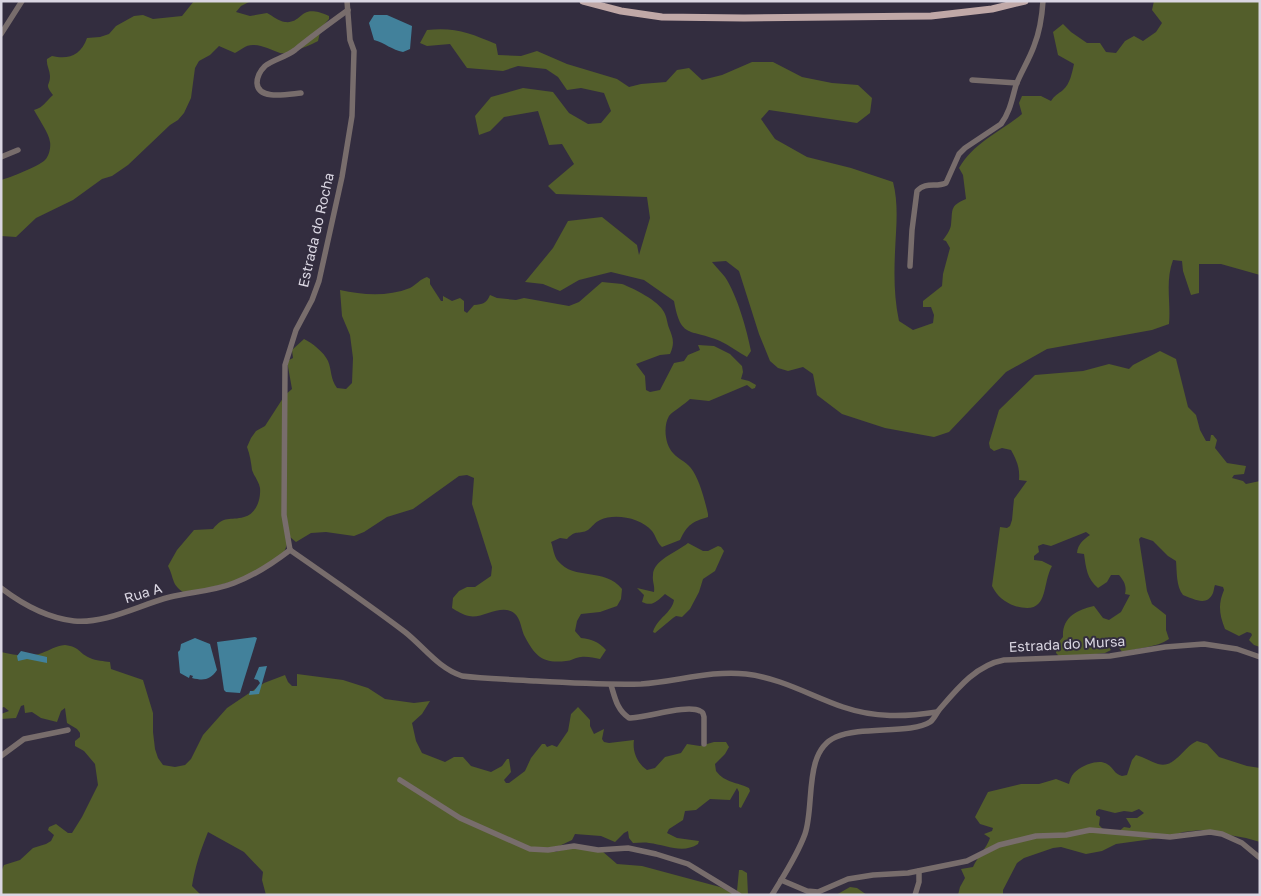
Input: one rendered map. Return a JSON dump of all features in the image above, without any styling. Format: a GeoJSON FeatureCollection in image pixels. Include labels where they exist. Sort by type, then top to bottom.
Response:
{"type":"FeatureCollection","features":[{"type":"Feature","properties":{"kind":"main road"},"geometry":{"type":"LineString","coordinates":[[583,1],[621,11],[662,17],[764,18],[931,16],[992,9],[1024,1]]}},
{"type":"Feature","properties":{"kind":"street"},"geometry":{"type":"LineString","coordinates":[[1,34],[22,1]]}},
{"type":"Feature","properties":{"kind":"street","name":"Estrada do Rocha"},"geometry":{"type":"LineString","coordinates":[[290,550],[284,515],[286,365],[293,337],[319,282],[350,137],[354,51],[350,40],[347,1]]}},
{"type":"Feature","properties":{"kind":"street"},"geometry":{"type":"LineString","coordinates":[[910,266],[917,191],[925,185],[943,185],[946,183],[959,154],[1004,120],[1010,110],[1017,83],[1040,31],[1043,1]]}},
{"type":"Feature","properties":{"kind":"street"},"geometry":{"type":"LineString","coordinates":[[301,93],[265,94],[260,92],[258,88],[258,78],[263,68],[268,64],[280,60],[295,50],[348,10]]}},
{"type":"Feature","properties":{"kind":"street"},"geometry":{"type":"LineString","coordinates":[[972,80],[1017,83]]}},
{"type":"Feature","properties":{"kind":"street"},"geometry":{"type":"LineString","coordinates":[[1,156],[18,150]]}},
{"type":"Feature","properties":{"kind":"street"},"geometry":{"type":"LineString","coordinates":[[290,550],[383,616],[412,638],[445,669],[453,673],[472,677],[611,684],[643,684],[714,673],[738,674],[781,682],[844,707],[877,715],[913,716],[937,712]]}},
{"type":"Feature","properties":{"kind":"street","name":"Rua A"},"geometry":{"type":"LineString","coordinates":[[1,588],[31,608],[74,621],[90,620],[105,618],[168,598],[232,584],[271,565],[290,550]]}},
{"type":"Feature","properties":{"kind":"street","name":"Estrada do Mursa"},"geometry":{"type":"LineString","coordinates":[[772,895],[795,856],[805,834],[809,817],[814,765],[823,747],[829,740],[846,734],[924,725],[932,720],[964,682],[976,672],[992,663],[1004,660],[1110,656],[1165,647],[1204,644],[1238,649],[1260,657]]}},
{"type":"Feature","properties":{"kind":"street"},"geometry":{"type":"LineString","coordinates":[[611,684],[617,706],[629,718],[675,711],[699,710],[703,713],[704,717],[704,744]]}},
{"type":"Feature","properties":{"kind":"street"},"geometry":{"type":"LineString","coordinates":[[1,756],[24,739],[68,730]]}},
{"type":"Feature","properties":{"kind":"street"},"geometry":{"type":"LineString","coordinates":[[400,780],[460,818],[530,849],[548,850],[574,846],[598,850],[628,848],[656,854],[688,864],[739,895]]}},
{"type":"Feature","properties":{"kind":"street"},"geometry":{"type":"LineString","coordinates":[[781,880],[807,892],[818,892],[848,879],[918,871],[967,861],[1023,838],[1043,835],[1066,835],[1090,830],[1170,837],[1210,832],[1222,834],[1242,843],[1260,858]]}},
{"type":"Feature","properties":{"kind":"street"},"geometry":{"type":"LineString","coordinates":[[915,895],[919,882],[918,871]]}},
{"type":"Feature","properties":{"kind":"green space"},"geometry":{"type":"Polygon","coordinates":[[[194,1],[251,1],[241,6],[236,12],[250,16],[267,13],[285,22],[296,20],[302,14],[312,11],[329,16],[329,19],[321,28],[318,41],[288,53],[280,53],[257,45],[250,45],[235,53],[219,46],[210,55],[199,61],[195,68],[191,98],[184,113],[128,165],[112,176],[102,179],[73,200],[36,218],[16,237],[1,236],[1,180],[24,172],[42,162],[49,151],[49,138],[34,110],[42,106],[53,95],[48,87],[50,76],[47,59],[52,56],[69,57],[74,55],[81,49],[87,38],[109,34],[116,26],[134,16],[143,15],[153,19],[182,16],[194,1]]]}},
{"type":"Feature","properties":{"kind":"green space"},"geometry":{"type":"Polygon","coordinates":[[[1154,1],[1260,1],[1260,275],[1221,264],[1199,264],[1199,293],[1191,295],[1183,271],[1182,261],[1173,260],[1169,276],[1169,324],[1152,330],[1047,349],[1006,372],[949,432],[934,437],[885,428],[842,414],[817,395],[813,374],[803,367],[788,371],[778,368],[770,361],[759,334],[739,271],[726,261],[712,262],[725,277],[737,303],[751,351],[747,357],[727,344],[688,331],[680,322],[674,301],[644,280],[611,272],[579,280],[560,291],[543,284],[525,282],[553,248],[568,221],[602,217],[637,245],[639,255],[650,218],[647,197],[556,194],[548,186],[574,164],[562,144],[549,145],[538,111],[504,117],[490,131],[479,135],[475,116],[491,97],[523,88],[553,92],[569,113],[588,124],[601,123],[611,111],[604,93],[581,88],[567,90],[558,77],[546,69],[518,66],[503,71],[467,68],[450,44],[427,46],[420,43],[427,30],[446,29],[462,32],[496,44],[498,55],[521,56],[537,51],[567,64],[617,79],[629,87],[666,82],[677,70],[689,68],[702,80],[722,75],[752,62],[773,62],[802,77],[832,83],[858,85],[872,98],[870,113],[857,123],[769,110],[761,119],[775,139],[807,157],[851,168],[893,182],[897,208],[894,269],[896,304],[899,321],[913,330],[933,323],[934,315],[931,307],[923,307],[923,301],[942,286],[950,248],[946,241],[943,240],[950,227],[954,206],[966,199],[963,175],[959,168],[979,144],[1022,114],[1019,103],[1022,96],[1041,96],[1051,101],[1069,82],[1074,64],[1058,55],[1053,32],[1063,24],[1087,43],[1100,43],[1106,52],[1116,53],[1125,41],[1134,36],[1143,41],[1156,32],[1162,23],[1152,10],[1154,1]]]}},
{"type":"Feature","properties":{"kind":"green space"},"geometry":{"type":"Polygon","coordinates":[[[427,277],[430,279],[430,284],[441,301],[443,301],[443,296],[452,301],[460,298],[464,301],[464,311],[467,313],[474,305],[486,302],[490,295],[497,298],[516,300],[524,298],[569,306],[579,302],[602,282],[622,284],[645,295],[661,308],[666,316],[672,338],[673,347],[670,354],[660,355],[636,364],[645,376],[646,390],[650,392],[660,390],[674,363],[684,361],[688,355],[700,350],[698,345],[714,346],[730,354],[742,366],[741,379],[756,385],[752,389],[747,385],[709,401],[690,399],[673,412],[667,420],[667,440],[670,450],[689,465],[696,475],[708,514],[708,517],[694,522],[688,527],[680,540],[662,547],[652,531],[641,523],[628,518],[613,517],[600,520],[588,530],[575,533],[567,539],[560,538],[551,542],[557,559],[565,567],[572,571],[607,578],[615,582],[622,589],[621,599],[617,606],[600,612],[581,614],[577,621],[575,631],[581,638],[595,641],[606,650],[600,659],[583,657],[558,662],[546,660],[532,649],[518,618],[509,610],[498,610],[469,616],[452,608],[453,598],[459,591],[467,587],[475,587],[491,576],[492,567],[472,504],[474,478],[467,475],[459,476],[413,509],[387,517],[364,532],[354,536],[326,532],[311,533],[296,542],[290,537],[280,558],[262,570],[250,575],[186,594],[174,582],[168,566],[177,550],[194,530],[213,529],[224,520],[239,518],[255,510],[260,497],[260,488],[252,470],[247,447],[256,431],[265,426],[285,395],[292,389],[287,361],[293,358],[292,350],[304,339],[324,354],[337,388],[346,389],[352,383],[353,358],[350,335],[342,316],[340,290],[366,294],[393,293],[410,288],[427,277]]]}},
{"type":"Feature","properties":{"kind":"green space"},"geometry":{"type":"Polygon","coordinates":[[[1160,351],[1176,359],[1188,407],[1196,415],[1200,430],[1206,441],[1210,441],[1211,435],[1213,435],[1217,440],[1215,448],[1227,463],[1246,466],[1244,474],[1234,475],[1232,478],[1243,481],[1246,484],[1260,481],[1260,647],[1254,645],[1249,640],[1252,635],[1251,633],[1247,632],[1239,636],[1225,629],[1220,609],[1223,587],[1215,585],[1213,593],[1204,601],[1183,595],[1178,583],[1176,561],[1153,541],[1141,537],[1139,539],[1147,591],[1152,604],[1166,615],[1166,630],[1169,639],[1158,644],[1123,653],[1116,644],[1106,643],[1111,650],[1105,653],[1061,658],[1056,653],[1057,644],[1063,637],[1063,630],[1068,619],[1076,612],[1094,606],[1103,618],[1109,620],[1121,612],[1130,595],[1125,594],[1125,584],[1119,575],[1111,575],[1107,582],[1098,588],[1091,581],[1086,569],[1084,554],[1077,553],[1081,542],[1090,535],[1086,532],[1051,546],[1043,544],[1038,546],[1039,552],[1034,556],[1034,560],[1042,561],[1052,566],[1042,597],[1034,607],[1015,606],[1004,601],[996,593],[992,586],[1000,527],[1007,528],[1010,526],[1014,499],[1027,481],[1019,480],[1018,465],[1011,450],[1002,448],[994,451],[990,448],[989,443],[999,410],[1035,375],[1083,371],[1109,364],[1129,369],[1160,351]]]}},
{"type":"Feature","properties":{"kind":"green space"},"geometry":{"type":"Polygon","coordinates":[[[688,543],[703,551],[708,551],[718,546],[724,551],[715,571],[703,579],[690,609],[682,617],[676,616],[673,618],[655,633],[653,632],[655,627],[673,605],[674,600],[665,594],[655,603],[642,602],[644,595],[637,588],[654,592],[653,575],[657,565],[688,543]]]}},
{"type":"Feature","properties":{"kind":"green space"},"geometry":{"type":"Polygon","coordinates":[[[65,645],[74,647],[92,659],[110,662],[111,669],[143,680],[153,713],[153,732],[158,758],[163,765],[175,767],[185,765],[191,759],[203,735],[227,708],[264,683],[285,675],[292,686],[297,686],[297,674],[343,680],[368,688],[385,699],[414,703],[430,701],[422,714],[412,723],[416,741],[422,753],[445,762],[454,757],[463,757],[471,766],[491,772],[502,766],[509,759],[511,772],[504,780],[506,783],[509,783],[525,771],[531,758],[542,744],[545,744],[547,747],[552,745],[557,747],[568,731],[571,714],[578,707],[590,720],[590,726],[594,734],[604,729],[602,739],[604,742],[634,740],[636,757],[647,770],[655,768],[665,757],[681,753],[687,744],[700,746],[714,742],[726,742],[729,747],[715,764],[716,771],[723,778],[749,788],[750,791],[741,808],[739,807],[739,792],[737,788],[730,800],[710,799],[696,810],[685,811],[683,820],[669,829],[667,833],[677,838],[699,841],[698,844],[680,849],[647,843],[633,843],[629,838],[628,831],[615,842],[601,836],[575,834],[572,840],[557,847],[555,852],[573,847],[602,851],[617,864],[642,866],[720,887],[732,893],[737,891],[739,870],[742,870],[747,873],[748,895],[266,895],[262,880],[263,872],[244,852],[208,832],[198,858],[192,886],[201,895],[1,895],[1,872],[4,865],[20,860],[33,848],[51,841],[54,835],[48,830],[49,827],[56,824],[68,833],[72,833],[98,785],[95,764],[84,751],[75,746],[75,741],[80,737],[80,733],[67,723],[65,708],[61,711],[57,722],[41,718],[32,712],[25,713],[24,705],[21,706],[16,718],[1,719],[1,714],[9,711],[4,707],[1,708],[1,652],[27,656],[65,645]]]}},
{"type":"Feature","properties":{"kind":"green space"},"geometry":{"type":"Polygon","coordinates":[[[1197,741],[1207,744],[1219,757],[1260,768],[1260,842],[1201,830],[1116,844],[1102,851],[1086,854],[1061,847],[1053,848],[1024,858],[1017,863],[1003,890],[1003,895],[958,895],[965,878],[961,869],[973,867],[990,838],[984,834],[992,831],[993,828],[980,824],[975,817],[988,792],[1021,784],[1039,784],[1056,779],[1069,784],[1072,775],[1077,770],[1094,762],[1103,762],[1119,775],[1127,775],[1132,760],[1136,755],[1164,765],[1174,761],[1197,741]],[[1099,809],[1096,811],[1096,815],[1100,817],[1099,825],[1104,830],[1117,833],[1124,827],[1130,828],[1131,826],[1126,818],[1137,818],[1144,813],[1139,809],[1132,812],[1115,813],[1099,809]]]}},
{"type":"Feature","properties":{"kind":"green space"},"geometry":{"type":"Polygon","coordinates":[[[850,887],[857,888],[867,895],[836,895],[850,887]]]}},
{"type":"Feature","properties":{"kind":"water"},"geometry":{"type":"Polygon","coordinates":[[[374,15],[387,15],[412,26],[410,49],[403,52],[399,51],[374,40],[369,23],[374,15]]]}},
{"type":"Feature","properties":{"kind":"water"},"geometry":{"type":"Polygon","coordinates":[[[195,638],[210,644],[217,670],[206,679],[192,678],[193,676],[190,675],[189,678],[180,673],[178,652],[181,644],[195,638]]]}},
{"type":"Feature","properties":{"kind":"water"},"geometry":{"type":"Polygon","coordinates":[[[257,638],[240,693],[226,692],[224,690],[217,642],[257,638]]]}},
{"type":"Feature","properties":{"kind":"water"},"geometry":{"type":"Polygon","coordinates":[[[21,651],[47,657],[47,663],[27,659],[18,661],[17,656],[21,651]]]}},
{"type":"Feature","properties":{"kind":"water"},"geometry":{"type":"Polygon","coordinates":[[[267,666],[259,694],[249,695],[250,691],[254,691],[260,683],[254,679],[259,667],[267,666]]]}}]}
